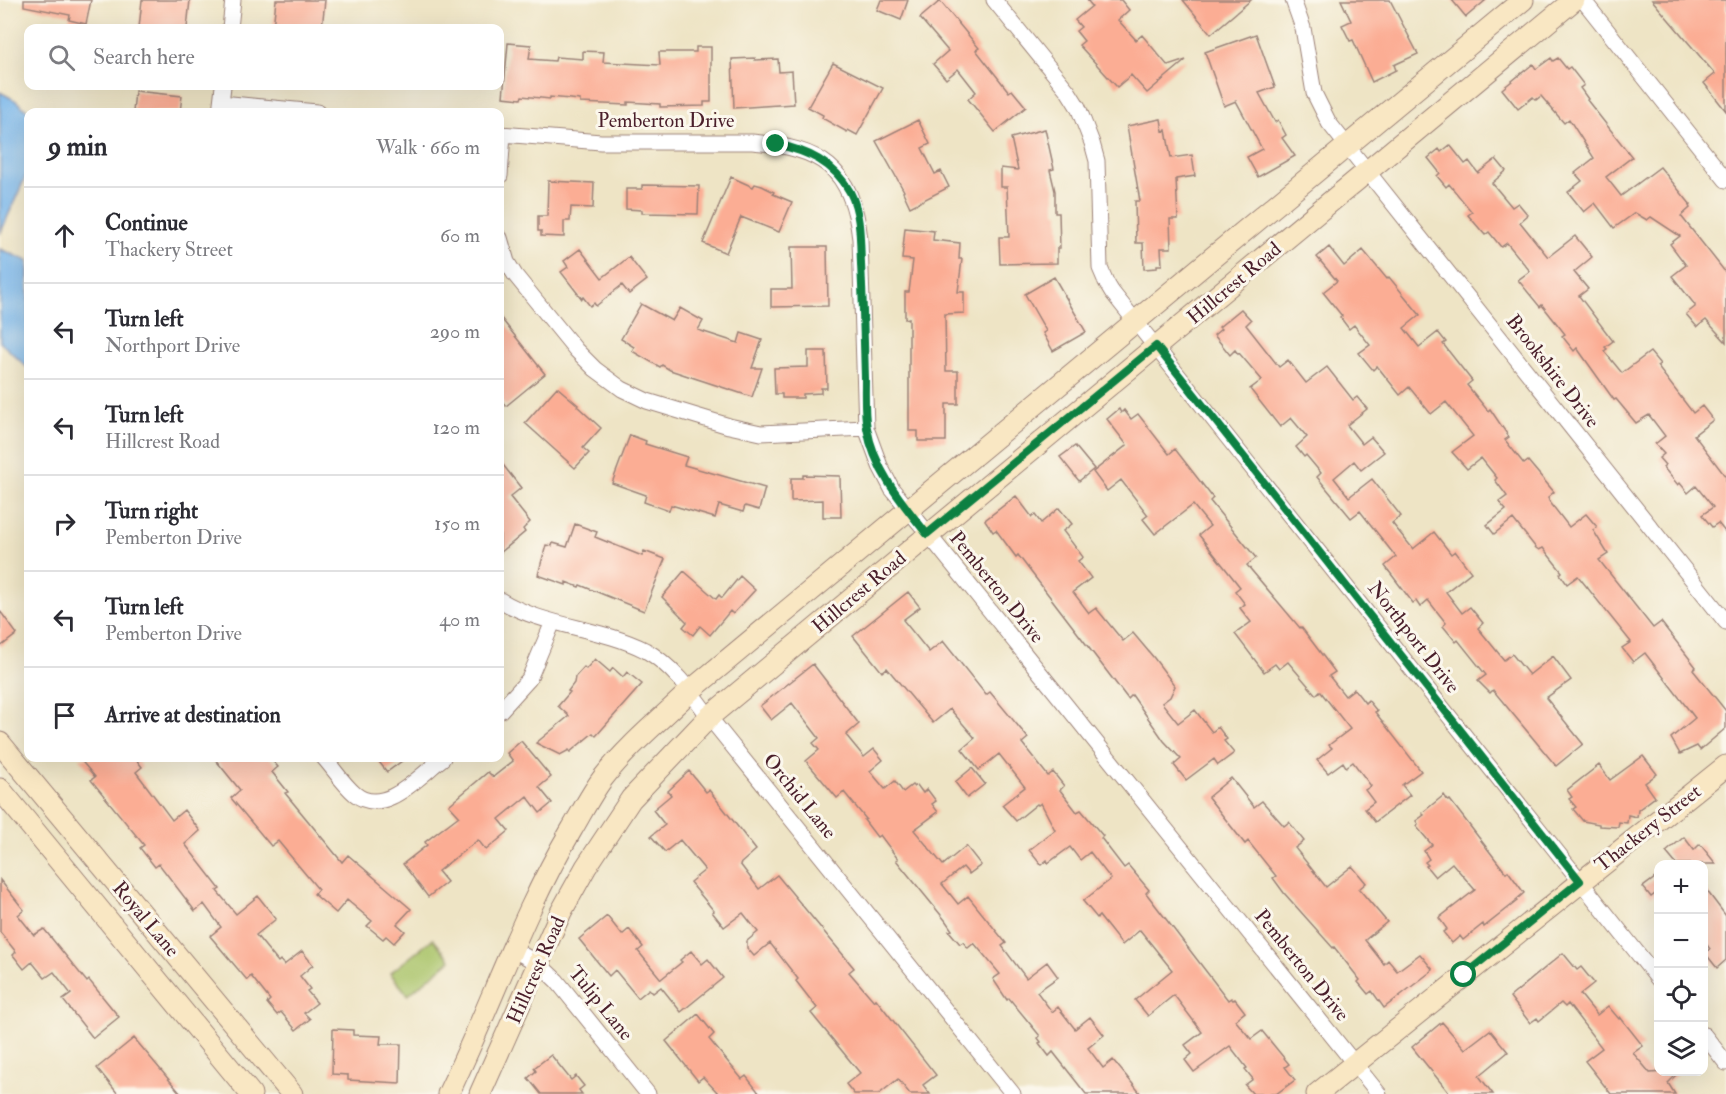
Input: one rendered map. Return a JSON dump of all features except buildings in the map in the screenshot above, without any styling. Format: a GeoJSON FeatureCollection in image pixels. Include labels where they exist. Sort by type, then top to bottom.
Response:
{"type":"FeatureCollection","features":[{"type":"Feature","properties":{"kind":"main road","name":"Hillcrest Road"},"geometry":{"type":"LineString","coordinates":[[448,1094],[472,1045],[533,900],[557,854],[603,778],[632,746],[690,691],[1523,0]]}},
{"type":"Feature","properties":{"kind":"main road","name":"Hillcrest Road"},"geometry":{"type":"LineString","coordinates":[[480,1094],[561,912],[581,876],[631,799],[709,717],[1574,0]]}},
{"type":"Feature","properties":{"kind":"main road","name":"Royal Lane"},"geometry":{"type":"LineString","coordinates":[[0,743],[292,1094]]}},
{"type":"Feature","properties":{"kind":"main road","name":"Thackery Street"},"geometry":{"type":"LineString","coordinates":[[1317,1094],[1726,766]]}},
{"type":"Feature","properties":{"kind":"main road","name":"Royal Lane"},"geometry":{"type":"LineString","coordinates":[[0,789],[228,1069],[251,1094]]}},
{"type":"Feature","properties":{"kind":"main road"},"geometry":{"type":"LineString","coordinates":[[38,835],[61,817]]}},
{"type":"Feature","properties":{"kind":"main road"},"geometry":{"type":"LineString","coordinates":[[228,1069],[253,1047]]}},
{"type":"Feature","properties":{"kind":"street"},"geometry":{"type":"LineString","coordinates":[[230,24],[233,0]]}},
{"type":"Feature","properties":{"kind":"street"},"geometry":{"type":"LineString","coordinates":[[994,0],[1068,91],[1078,107],[1097,161],[1100,268],[1112,292],[1136,321]]}},
{"type":"Feature","properties":{"kind":"street","name":"Brookshire Drive"},"geometry":{"type":"LineString","coordinates":[[1293,0],[1303,28],[1314,93],[1329,123],[1726,622]]}},
{"type":"Feature","properties":{"kind":"street"},"geometry":{"type":"LineString","coordinates":[[1583,0],[1726,180]]}},
{"type":"Feature","properties":{"kind":"street"},"geometry":{"type":"LineString","coordinates":[[220,108],[222,90]]}},
{"type":"Feature","properties":{"kind":"street","name":"Pemberton Drive"},"geometry":{"type":"LineString","coordinates":[[504,134],[601,142],[760,143],[794,148],[822,160],[833,170],[850,192],[858,217],[867,428],[879,466],[892,489],[1379,1094]]}},
{"type":"Feature","properties":{"kind":"street"},"geometry":{"type":"LineString","coordinates":[[504,252],[515,275],[563,334],[596,369],[622,389],[647,401],[683,413],[761,433],[867,428]]}},
{"type":"Feature","properties":{"kind":"street","name":"Northport Drive"},"geometry":{"type":"LineString","coordinates":[[1136,321],[1654,973]]}},
{"type":"Feature","properties":{"kind":"street","name":"Orchid Lane"},"geometry":{"type":"LineString","coordinates":[[504,602],[553,622],[625,641],[647,651],[670,670],[690,691],[1013,1094]]}},
{"type":"Feature","properties":{"kind":"street"},"geometry":{"type":"LineString","coordinates":[[504,707],[529,679],[553,622]]}},
{"type":"Feature","properties":{"kind":"street"},"geometry":{"type":"LineString","coordinates":[[327,762],[352,792],[365,800],[377,802],[392,798],[438,762]]}},
{"type":"Feature","properties":{"kind":"street","name":"Tulip Lane"},"geometry":{"type":"LineString","coordinates":[[512,949],[539,964],[557,981],[648,1094]]}},
{"type":"Feature","properties":{"kind":"street"},"geometry":{"type":"LineString","coordinates":[[1708,1040],[1726,1063]]}},
{"type":"Feature","properties":{"kind":"green space"},"geometry":{"type":"Polygon","coordinates":[[[433,939],[451,960],[408,995],[390,973],[433,939]]]}},
{"type":"Feature","properties":{"kind":"water"},"geometry":{"type":"Polygon","coordinates":[[[0,92],[24,108],[24,180],[0,234],[0,92]]]}},
{"type":"Feature","properties":{"kind":"water"},"geometry":{"type":"Polygon","coordinates":[[[0,249],[24,259],[24,364],[0,342],[0,249]]]}},
{"type":"Feature","properties":{"kind":"route"},"geometry":{"type":"LineString","coordinates":[[776,144],[809,153],[822,160],[850,192],[858,217],[860,239],[867,428],[879,466],[892,489],[927,534],[1156,346],[1580,881],[1464,975]]}}]}
